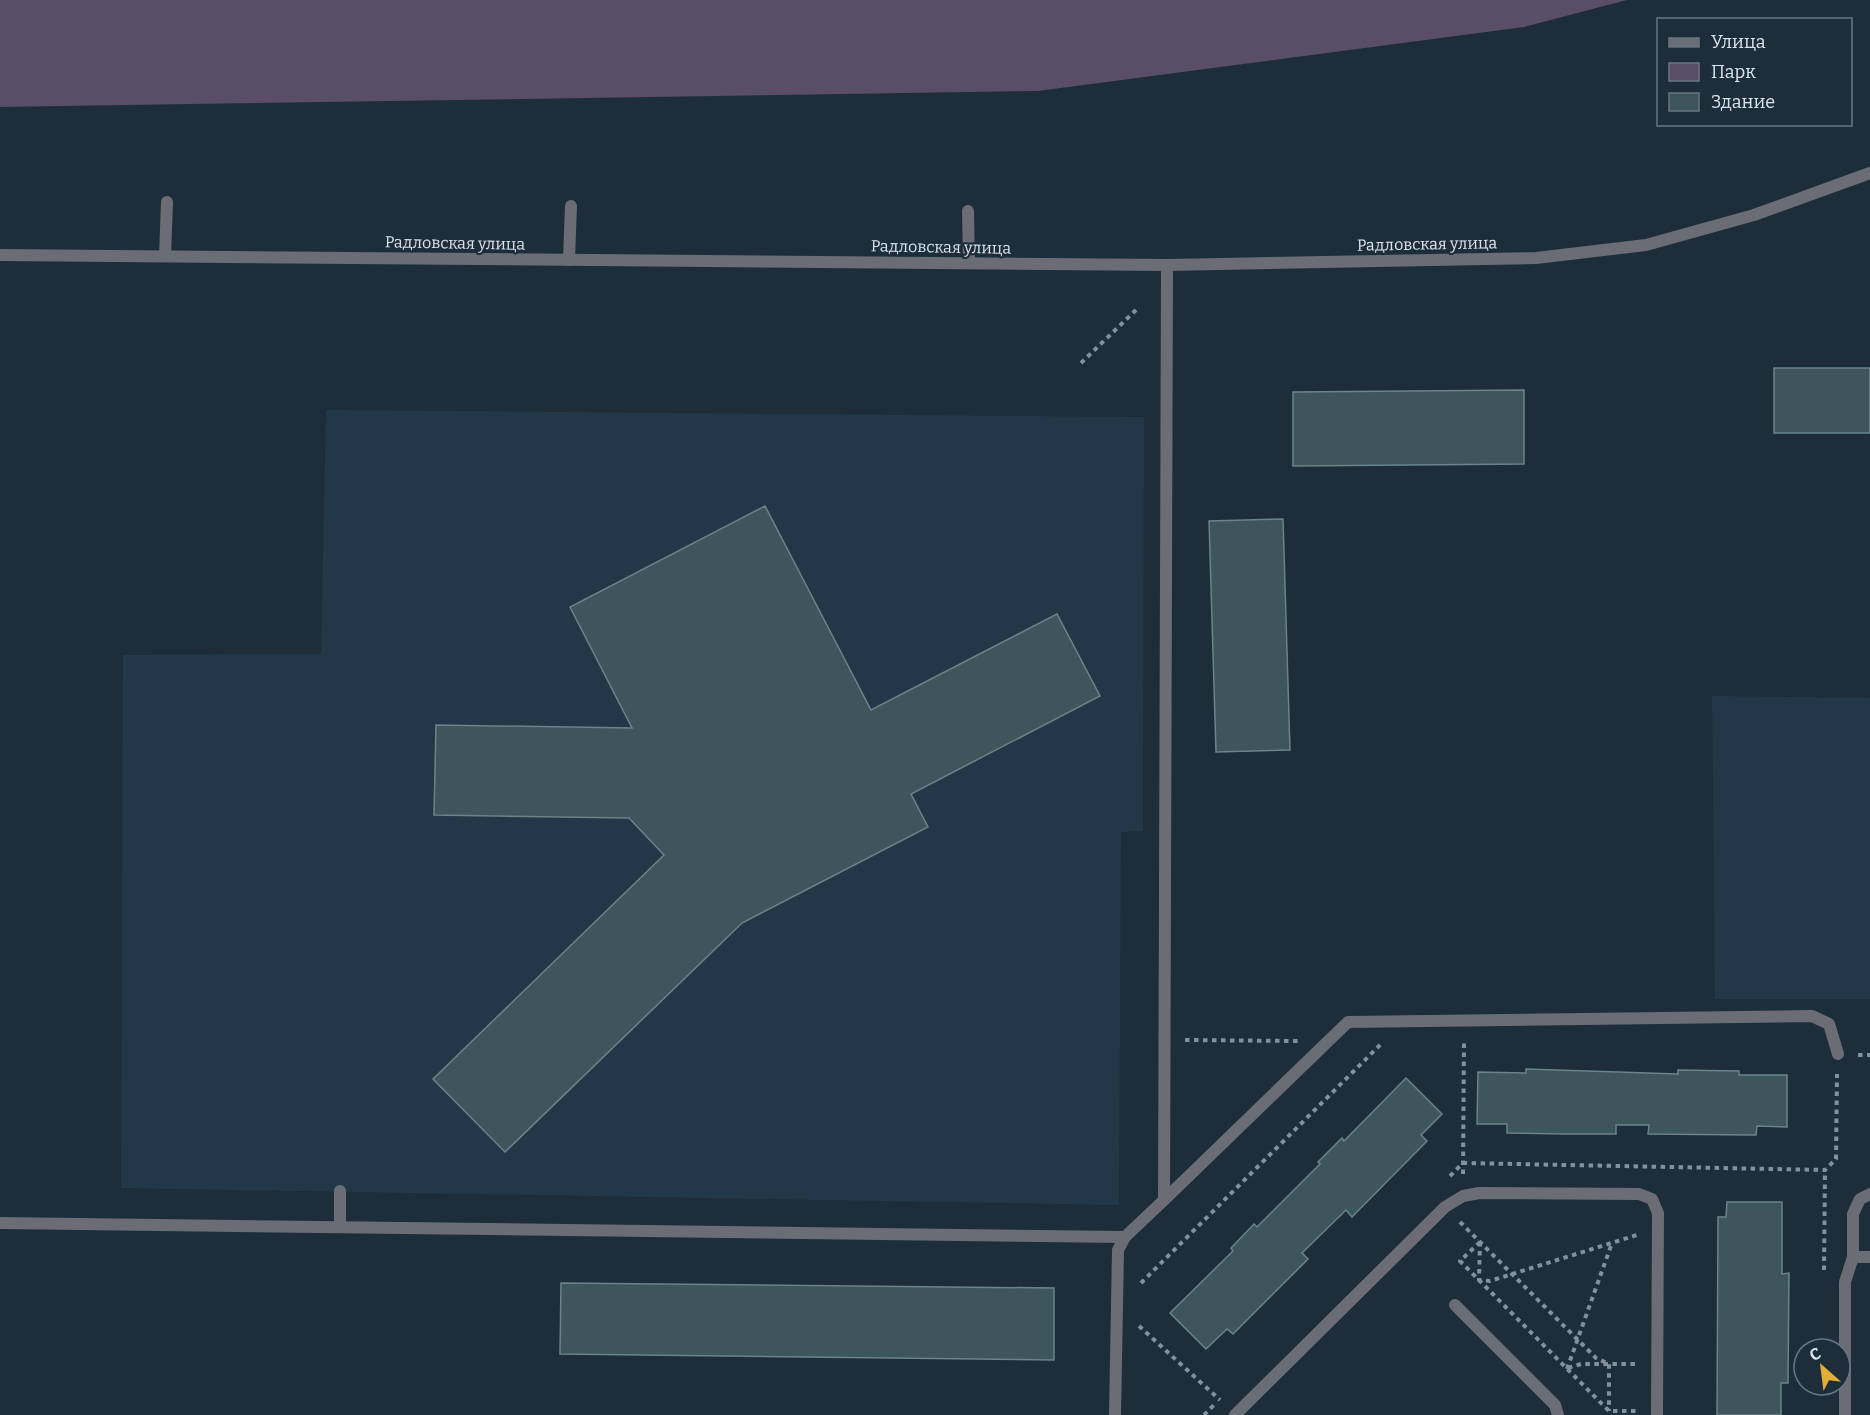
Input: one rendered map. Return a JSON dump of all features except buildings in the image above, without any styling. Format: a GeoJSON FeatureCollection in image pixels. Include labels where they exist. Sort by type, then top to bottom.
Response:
{"type":"FeatureCollection","features":[{"type":"Feature","properties":{"kind":"street","name":"Радловская улица"},"geometry":{"type":"LineString","coordinates":[[0,255],[1167,265],[1536,258],[1646,245],[1754,215],[1870,173]]}},
{"type":"Feature","properties":{"kind":"street"},"geometry":{"type":"LineString","coordinates":[[165,256],[167,202]]}},
{"type":"Feature","properties":{"kind":"street"},"geometry":{"type":"LineString","coordinates":[[569,260],[571,206]]}},
{"type":"Feature","properties":{"kind":"street"},"geometry":{"type":"LineString","coordinates":[[968,211],[969,263]]}},
{"type":"Feature","properties":{"kind":"street"},"geometry":{"type":"LineString","coordinates":[[1164,1200],[1167,265]]}},
{"type":"Feature","properties":{"kind":"street"},"geometry":{"type":"LineString","coordinates":[[1115,1415],[1118,1250],[1125,1237],[1348,1022],[1812,1016],[1829,1024],[1838,1054]]}},
{"type":"Feature","properties":{"kind":"street"},"geometry":{"type":"LineString","coordinates":[[340,1191],[340,1227]]}},
{"type":"Feature","properties":{"kind":"street"},"geometry":{"type":"LineString","coordinates":[[1235,1415],[1445,1207],[1462,1196],[1479,1193],[1639,1194],[1652,1199],[1658,1213],[1657,1413]]}},
{"type":"Feature","properties":{"kind":"street"},"geometry":{"type":"LineString","coordinates":[[1845,1415],[1845,1282],[1853,1257],[1853,1214],[1860,1199],[1870,1194]]}},
{"type":"Feature","properties":{"kind":"street"},"geometry":{"type":"LineString","coordinates":[[0,1223],[1125,1237]]}},
{"type":"Feature","properties":{"kind":"street"},"geometry":{"type":"LineString","coordinates":[[1853,1257],[1870,1257]]}},
{"type":"Feature","properties":{"kind":"street"},"geometry":{"type":"LineString","coordinates":[[1455,1305],[1555,1405],[1558,1415]]}},
{"type":"Feature","properties":{"kind":"path"},"geometry":{"type":"LineString","coordinates":[[1081,363],[1136,310]]}},
{"type":"Feature","properties":{"kind":"path"},"geometry":{"type":"LineString","coordinates":[[1462,1196],[1464,1020]]}},
{"type":"Feature","properties":{"kind":"path"},"geometry":{"type":"LineString","coordinates":[[1235,1415],[1118,1306],[1404,1021]]}},
{"type":"Feature","properties":{"kind":"path"},"geometry":{"type":"LineString","coordinates":[[1165,1040],[1329,1041]]}},
{"type":"Feature","properties":{"kind":"path"},"geometry":{"type":"LineString","coordinates":[[1824,1280],[1825,1170]]}},
{"type":"Feature","properties":{"kind":"path"},"geometry":{"type":"LineString","coordinates":[[1445,1207],[1596,1358],[1610,1364]]}},
{"type":"Feature","properties":{"kind":"path"},"geometry":{"type":"LineString","coordinates":[[1479,1281],[1490,1281],[1658,1229]]}},
{"type":"Feature","properties":{"kind":"path"},"geometry":{"type":"LineString","coordinates":[[1479,1281],[1480,1242]]}},
{"type":"Feature","properties":{"kind":"path"},"geometry":{"type":"LineString","coordinates":[[1480,1242],[1460,1261],[1609,1411],[1657,1413]]}},
{"type":"Feature","properties":{"kind":"path"},"geometry":{"type":"LineString","coordinates":[[1567,1369],[1612,1243]]}},
{"type":"Feature","properties":{"kind":"path"},"geometry":{"type":"LineString","coordinates":[[1567,1369],[1581,1364],[1657,1364]]}},
{"type":"Feature","properties":{"kind":"path"},"geometry":{"type":"LineString","coordinates":[[1609,1411],[1610,1364]]}},
{"type":"Feature","properties":{"kind":"shaded area"},"geometry":{"type":"Polygon","coordinates":[[[326,410],[1144,417],[1143,831],[1121,832],[1119,1205],[121,1188],[123,655],[321,654],[326,410]]]}},
{"type":"Feature","properties":{"kind":"shaded area"},"geometry":{"type":"Polygon","coordinates":[[[1712,696],[1870,698],[1870,999],[1715,999],[1712,696]]]}},
{"type":"Feature","properties":{"kind":"green space"},"geometry":{"type":"Polygon","coordinates":[[[0,0],[1627,0],[1524,27],[1038,91],[0,107],[0,0]]]}}]}
